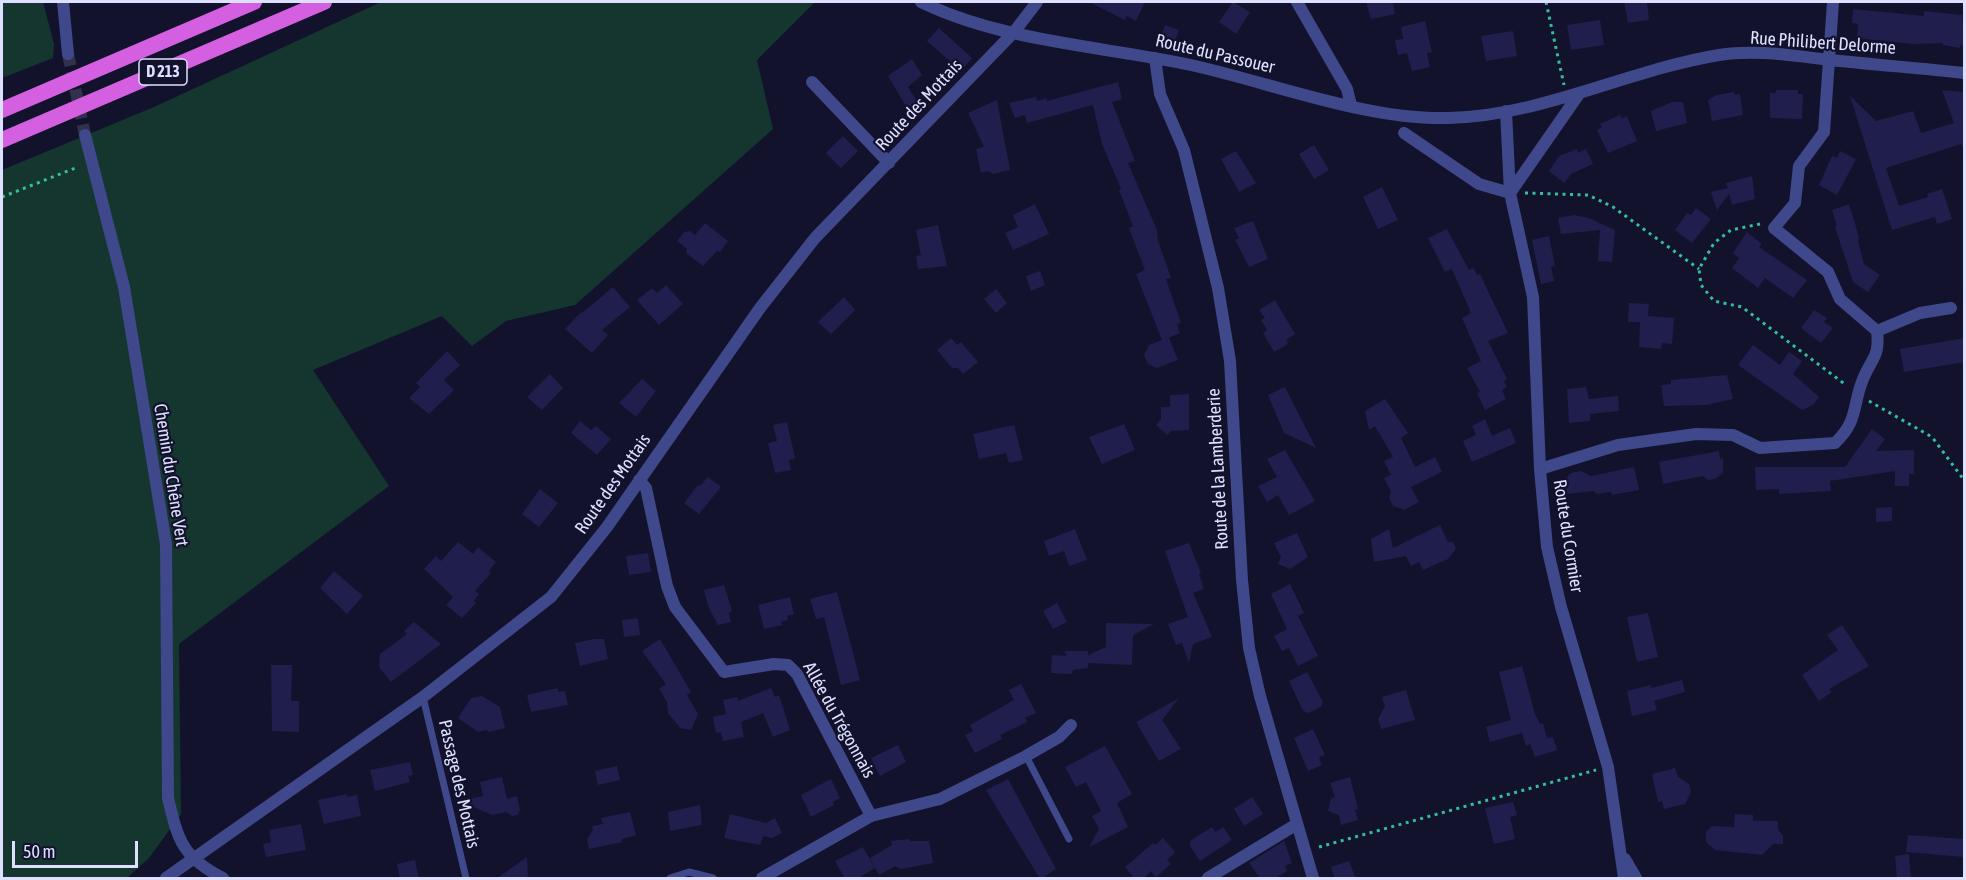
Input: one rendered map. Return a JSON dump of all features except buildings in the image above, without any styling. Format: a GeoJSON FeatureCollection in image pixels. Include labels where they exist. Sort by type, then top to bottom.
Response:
{"type":"FeatureCollection","features":[{"type":"Feature","properties":{"kind":"highway","name":"D 213"},"geometry":{"type":"LineString","coordinates":[[2,110],[254,2]]}},
{"type":"Feature","properties":{"kind":"highway","name":"D 213"},"geometry":{"type":"LineString","coordinates":[[2,141],[324,2]]}},
{"type":"Feature","properties":{"kind":"street"},"geometry":{"type":"LineString","coordinates":[[63,2],[68,54]]}},
{"type":"Feature","properties":{"kind":"street","name":"Route du Passouer"},"geometry":{"type":"LineString","coordinates":[[921,2],[942,12],[1014,32],[1155,58],[1392,114],[1448,118],[1506,111]]}},
{"type":"Feature","properties":{"kind":"street","name":"Route des Mottais"},"geometry":{"type":"LineString","coordinates":[[166,879],[191,859],[423,697],[550,597],[607,527],[773,290],[815,238],[1014,32],[1037,2]]}},
{"type":"Feature","properties":{"kind":"street"},"geometry":{"type":"LineString","coordinates":[[1298,2],[1347,89],[1351,105]]}},
{"type":"Feature","properties":{"kind":"street"},"geometry":{"type":"LineString","coordinates":[[1540,469],[1618,445],[1696,434],[1733,435],[1760,448],[1835,443],[1854,418],[1862,381],[1879,349],[1877,331],[1840,299],[1828,272],[1774,228],[1795,202],[1799,166],[1824,132],[1833,2]]}},
{"type":"Feature","properties":{"kind":"street","name":"Rue Philibert Delorme"},"geometry":{"type":"LineString","coordinates":[[1506,111],[1720,55],[1778,53],[1965,73]]}},
{"type":"Feature","properties":{"kind":"street","name":"Route de la Lamberderie"},"geometry":{"type":"LineString","coordinates":[[1155,58],[1160,94],[1184,150],[1218,288],[1230,362],[1242,580],[1249,648],[1260,696],[1313,879]]}},
{"type":"Feature","properties":{"kind":"street"},"geometry":{"type":"LineString","coordinates":[[812,82],[889,163]]}},
{"type":"Feature","properties":{"kind":"street"},"geometry":{"type":"LineString","coordinates":[[1404,133],[1479,184],[1510,193],[1573,95]]}},
{"type":"Feature","properties":{"kind":"street","name":"Route du Cormier"},"geometry":{"type":"LineString","coordinates":[[1506,111],[1510,193],[1533,297],[1540,469],[1547,547],[1561,607],[1608,767],[1623,855],[1624,879]]}},
{"type":"Feature","properties":{"kind":"street","name":"Chemin du Chêne Vert"},"geometry":{"type":"LineString","coordinates":[[85,135],[124,287],[139,392],[159,492],[166,544],[168,798],[175,827],[191,859]]}},
{"type":"Feature","properties":{"kind":"street"},"geometry":{"type":"LineString","coordinates":[[1877,331],[1920,313],[1951,308]]}},
{"type":"Feature","properties":{"kind":"street","name":"Allée du Trégonnais"},"geometry":{"type":"LineString","coordinates":[[639,480],[646,488],[667,586],[675,607],[724,672],[774,664],[788,665],[797,674],[871,816]]}},
{"type":"Feature","properties":{"kind":"street"},"geometry":{"type":"LineString","coordinates":[[762,879],[871,816],[940,800],[1059,737],[1071,724]]}},
{"type":"Feature","properties":{"kind":"street"},"geometry":{"type":"LineString","coordinates":[[1208,879],[1297,824]]}},
{"type":"Feature","properties":{"kind":"street"},"geometry":{"type":"LineString","coordinates":[[1623,855],[1636,879]]}},
{"type":"Feature","properties":{"kind":"street"},"geometry":{"type":"LineString","coordinates":[[191,859],[200,867],[223,879]]}},
{"type":"Feature","properties":{"kind":"lane","name":"Passage des Mottais"},"geometry":{"type":"LineString","coordinates":[[423,697],[466,879]]}},
{"type":"Feature","properties":{"kind":"lane"},"geometry":{"type":"LineString","coordinates":[[1026,756],[1069,839]]}},
{"type":"Feature","properties":{"kind":"lane"},"geometry":{"type":"LineString","coordinates":[[670,879],[688,872],[713,879]]}},
{"type":"Feature","properties":{"kind":"path"},"geometry":{"type":"LineString","coordinates":[[1546,2],[1573,95]]}},
{"type":"Feature","properties":{"kind":"path"},"geometry":{"type":"LineString","coordinates":[[2,197],[92,162]]}},
{"type":"Feature","properties":{"kind":"path"},"geometry":{"type":"LineString","coordinates":[[1510,193],[1588,195],[1613,207],[1699,269]]}},
{"type":"Feature","properties":{"kind":"path"},"geometry":{"type":"LineString","coordinates":[[1742,307],[1714,301],[1701,285],[1699,269],[1714,243],[1731,230],[1757,223],[1774,228]]}},
{"type":"Feature","properties":{"kind":"path"},"geometry":{"type":"LineString","coordinates":[[1306,850],[1608,767]]}},
{"type":"Feature","properties":{"kind":"green space"},"geometry":{"type":"Polygon","coordinates":[[[2,2],[43,2],[54,44],[53,58],[2,78],[2,2]]]}},
{"type":"Feature","properties":{"kind":"green space"},"geometry":{"type":"Polygon","coordinates":[[[381,2],[815,2],[757,60],[773,129],[575,305],[506,321],[472,346],[442,316],[313,370],[389,486],[179,644],[181,814],[149,858],[127,878],[2,878],[2,170],[154,107],[381,2]]]}},
{"type":"Feature","properties":{"kind":"tunnel"},"geometry":{"type":"LineString","coordinates":[[68,54],[85,135]]}}]}
